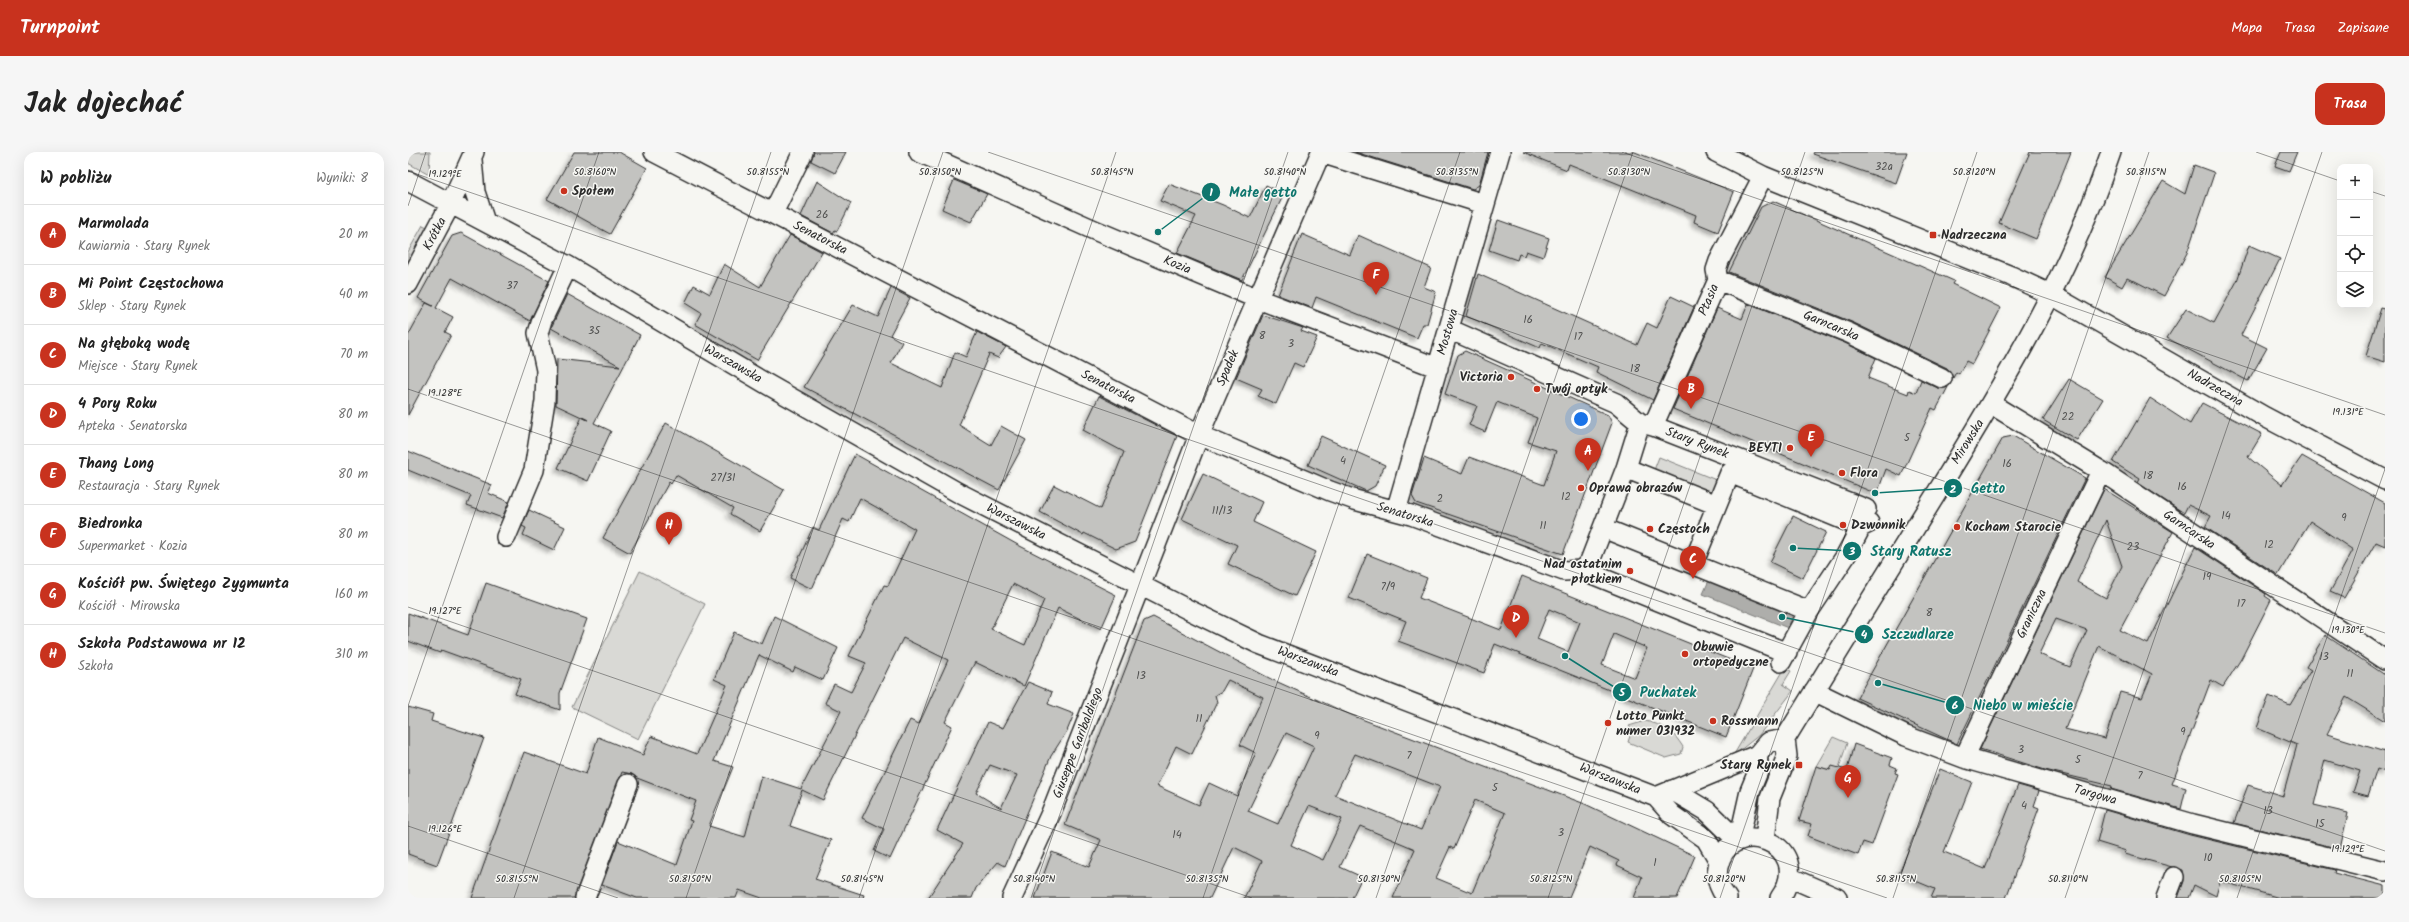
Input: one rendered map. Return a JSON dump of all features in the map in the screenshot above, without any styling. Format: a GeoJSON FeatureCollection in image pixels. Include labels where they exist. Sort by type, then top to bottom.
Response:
{"type":"FeatureCollection","features":[{"type":"Feature","properties":{"kind":"street","name":"Senatorska"},"geometry":{"type":"LineString","coordinates":[[654,152],[1199,435],[1330,491],[1396,511],[1564,571],[1582,570]]}},
{"type":"Feature","properties":{"kind":"street"},"geometry":{"type":"LineString","coordinates":[[773,213],[803,152]]}},
{"type":"Feature","properties":{"kind":"street","name":"Kozia"},"geometry":{"type":"LineString","coordinates":[[919,152],[1092,229],[1258,299],[1438,368]]}},
{"type":"Feature","properties":{"kind":"street"},"geometry":{"type":"LineString","coordinates":[[1321,152],[1484,204]]}},
{"type":"Feature","properties":{"kind":"street","name":"Spadek"},"geometry":{"type":"LineString","coordinates":[[1139,585],[1199,435],[1321,152]]}},
{"type":"Feature","properties":{"kind":"street","name":"Mostowa"},"geometry":{"type":"LineString","coordinates":[[1396,511],[1500,152]]}},
{"type":"Feature","properties":{"kind":"street","name":"Nadrzeczna"},"geometry":{"type":"LineString","coordinates":[[1716,152],[1762,176],[2011,276],[2050,294],[2265,416],[2385,480]]}},
{"type":"Feature","properties":{"kind":"street","name":"Mirowska"},"geometry":{"type":"LineString","coordinates":[[1785,738],[1991,404],[2050,294],[2074,243],[2111,152]]}},
{"type":"Feature","properties":{"kind":"street"},"geometry":{"type":"LineString","coordinates":[[473,154],[475,192],[484,222]]}},
{"type":"Feature","properties":{"kind":"street","name":"Krótka"},"geometry":{"type":"LineString","coordinates":[[408,284],[450,206],[473,154]]}},
{"type":"Feature","properties":{"kind":"street","name":"Ptasia"},"geometry":{"type":"LineString","coordinates":[[1646,424],[1718,280],[1716,276],[1719,261],[1762,176]]}},
{"type":"Feature","properties":{"kind":"street","name":"Warszawska"},"geometry":{"type":"LineString","coordinates":[[408,181],[450,206],[568,266],[765,383],[957,492],[1139,585],[1259,644],[1707,811],[1739,840]]}},
{"type":"Feature","properties":{"kind":"street"},"geometry":{"type":"LineString","coordinates":[[506,538],[534,470],[544,409],[546,370],[538,333],[542,320],[568,266]]}},
{"type":"Feature","properties":{"kind":"street","name":"Garncarska"},"geometry":{"type":"LineString","coordinates":[[1718,280],[1849,333],[1942,378]]}},
{"type":"Feature","properties":{"kind":"street","name":"Stary Rynek"},"geometry":{"type":"LineString","coordinates":[[1449,329],[1616,403],[1646,424],[1866,520]]}},
{"type":"Feature","properties":{"kind":"street","name":"Garncarska"},"geometry":{"type":"LineString","coordinates":[[1991,404],[2101,471],[2385,660]]}},
{"type":"Feature","properties":{"kind":"street"},"geometry":{"type":"LineString","coordinates":[[1646,424],[1626,468],[1590,561],[1582,570],[1784,658],[1809,611],[1845,557],[1866,520],[1730,473],[1693,564]]}},
{"type":"Feature","properties":{"kind":"street","name":"Graniczna"},"geometry":{"type":"LineString","coordinates":[[1964,758],[2101,471]]}},
{"type":"Feature","properties":{"kind":"street"},"geometry":{"type":"LineString","coordinates":[[1635,472],[1717,505]]}},
{"type":"Feature","properties":{"kind":"street"},"geometry":{"type":"LineString","coordinates":[[1613,532],[1809,611]]}},
{"type":"Feature","properties":{"kind":"street","name":"Giuseppe Garibaldiego"},"geometry":{"type":"LineString","coordinates":[[1012,898],[1051,813],[1139,585]]}},
{"type":"Feature","properties":{"kind":"street","name":"Targowa"},"geometry":{"type":"LineString","coordinates":[[1814,691],[1906,736],[1964,758],[2193,824],[2385,871]]}},
{"type":"Feature","properties":{"kind":"street"},"geometry":{"type":"LineString","coordinates":[[1664,794],[1757,755],[1768,742],[1785,738],[1787,756],[1770,798],[1765,839]]}},
{"type":"Feature","properties":{"kind":"street"},"geometry":{"type":"LineString","coordinates":[[1739,840],[1750,791],[1759,769],[1757,755]]}},
{"type":"Feature","properties":{"kind":"street"},"geometry":{"type":"LineString","coordinates":[[585,898],[628,784]]}},
{"type":"Feature","properties":{"kind":"street","name":"Warszawska"},"geometry":{"type":"LineString","coordinates":[[1664,794],[1672,815],[1706,839],[1719,860]]}},
{"type":"Feature","properties":{"kind":"street"},"geometry":{"type":"LineString","coordinates":[[1719,893],[1717,872],[1719,860],[1730,846],[1739,840],[1752,837],[1765,839],[1776,845],[1784,854],[1789,865],[1790,877],[1786,889],[1780,898]]}},
{"type":"Feature","properties":{"kind":"street"},"geometry":{"type":"LineString","coordinates":[[1790,877],[1826,896]]}},
{"type":"Feature","properties":{"kind":"street"},"geometry":{"type":"LineString","coordinates":[[2166,898],[2174,877]]}},
{"type":"Feature","properties":{"kind":"shaded area"},"geometry":{"type":"Polygon","coordinates":[[[408,152],[430,152],[429,175],[408,163],[408,152]]]}},
{"type":"Feature","properties":{"kind":"shaded area"},"geometry":{"type":"Polygon","coordinates":[[[423,225],[429,228],[408,267],[408,252],[423,225]]]}},
{"type":"Feature","properties":{"kind":"shaded area"},"geometry":{"type":"Polygon","coordinates":[[[1659,457],[1721,482],[1716,495],[1654,470],[1659,457]]]}},
{"type":"Feature","properties":{"kind":"shaded area"},"geometry":{"type":"Polygon","coordinates":[[[640,571],[705,604],[638,739],[572,707],[640,571]]]}},
{"type":"Feature","properties":{"kind":"shaded area"},"geometry":{"type":"Polygon","coordinates":[[[1710,578],[1794,612],[1788,628],[1703,594],[1710,578]]]}},
{"type":"Feature","properties":{"kind":"shaded area"},"geometry":{"type":"Polygon","coordinates":[[[1785,668],[1791,671],[1783,684],[1793,691],[1759,735],[1733,756],[1785,668]]]}},
{"type":"Feature","properties":{"kind":"shaded area"},"geometry":{"type":"Polygon","coordinates":[[[1645,721],[1658,724],[1672,733],[1683,747],[1681,754],[1666,758],[1628,742],[1632,730],[1629,726],[1645,721]]]}},
{"type":"Feature","properties":{"kind":"shaded area"},"geometry":{"type":"Polygon","coordinates":[[[1833,737],[1847,743],[1839,768],[1830,770],[1816,766],[1833,737]]]}},
{"type":"Feature","properties":{"kind":"building"},"geometry":{"type":"Polygon","coordinates":[[[574,152],[619,152],[647,168],[610,234],[547,199],[574,152]]]}},
{"type":"Feature","properties":{"kind":"building"},"geometry":{"type":"Polygon","coordinates":[[[814,152],[846,152],[835,173],[811,161],[814,152]]]}},
{"type":"Feature","properties":{"kind":"building"},"geometry":{"type":"Polygon","coordinates":[[[1355,152],[1488,152],[1479,185],[1473,189],[1355,152]]]}},
{"type":"Feature","properties":{"kind":"building"},"geometry":{"type":"Polygon","coordinates":[[[1523,152],[1635,152],[1734,192],[1718,232],[1694,222],[1696,215],[1569,164],[1567,170],[1523,152]]]}},
{"type":"Feature","properties":{"kind":"building"},"geometry":{"type":"Polygon","coordinates":[[[1814,152],[1907,152],[1896,183],[1813,154],[1814,152]]]}},
{"type":"Feature","properties":{"kind":"building"},"geometry":{"type":"Polygon","coordinates":[[[2030,152],[2071,152],[2036,239],[1999,223],[2030,152]]]}},
{"type":"Feature","properties":{"kind":"building"},"geometry":{"type":"Polygon","coordinates":[[[2281,152],[2297,152],[2289,171],[2275,166],[2281,152]]]}},
{"type":"Feature","properties":{"kind":"building"},"geometry":{"type":"Polygon","coordinates":[[[2194,165],[2213,172],[2214,174],[2187,253],[2164,296],[2127,278],[2122,287],[2105,277],[2163,181],[2185,194],[2194,165]]]}},
{"type":"Feature","properties":{"kind":"building"},"geometry":{"type":"Polygon","coordinates":[[[954,180],[987,194],[971,222],[942,209],[954,180]]]}},
{"type":"Feature","properties":{"kind":"building"},"geometry":{"type":"Polygon","coordinates":[[[817,181],[851,203],[837,231],[835,230],[833,233],[801,216],[817,181]]]}},
{"type":"Feature","properties":{"kind":"building"},"geometry":{"type":"Polygon","coordinates":[[[1169,184],[1223,205],[1250,218],[1266,185],[1284,194],[1242,280],[1177,253],[1196,216],[1160,201],[1169,184]]]}},
{"type":"Feature","properties":{"kind":"building"},"geometry":{"type":"Polygon","coordinates":[[[1773,201],[1954,281],[1952,284],[2001,308],[1972,364],[1966,361],[1959,374],[1956,372],[1953,378],[1947,368],[1854,323],[1729,272],[1761,207],[1773,201]]]}},
{"type":"Feature","properties":{"kind":"building"},"geometry":{"type":"Polygon","coordinates":[[[1498,220],[1549,238],[1543,257],[1526,251],[1524,256],[1519,254],[1517,260],[1489,250],[1498,220]]]}},
{"type":"Feature","properties":{"kind":"building"},"geometry":{"type":"Polygon","coordinates":[[[461,233],[549,281],[530,321],[452,278],[436,308],[453,317],[445,332],[451,335],[408,415],[408,336],[426,303],[433,306],[418,298],[452,236],[461,233]]]}},
{"type":"Feature","properties":{"kind":"building"},"geometry":{"type":"Polygon","coordinates":[[[1302,234],[1350,255],[1358,235],[1431,268],[1424,287],[1436,292],[1427,324],[1423,324],[1417,338],[1316,297],[1312,308],[1278,295],[1302,234]]]}},
{"type":"Feature","properties":{"kind":"building"},"geometry":{"type":"Polygon","coordinates":[[[790,235],[822,252],[757,360],[695,324],[701,313],[685,303],[694,285],[710,294],[724,264],[760,287],[790,235]]]}},
{"type":"Feature","properties":{"kind":"building"},"geometry":{"type":"Polygon","coordinates":[[[2249,245],[2280,259],[2241,335],[2267,348],[2248,381],[2167,338],[2186,309],[2214,323],[2237,281],[2249,245]]]}},
{"type":"Feature","properties":{"kind":"building"},"geometry":{"type":"Polygon","coordinates":[[[1478,274],[1637,345],[1647,323],[1657,328],[1671,296],[1694,307],[1653,400],[1596,372],[1598,367],[1542,343],[1540,348],[1466,316],[1478,274]]]}},
{"type":"Feature","properties":{"kind":"building"},"geometry":{"type":"Polygon","coordinates":[[[891,288],[910,298],[890,335],[902,342],[891,363],[942,388],[955,352],[966,357],[977,332],[1006,347],[998,358],[989,354],[959,425],[991,445],[1001,426],[1026,440],[999,490],[804,387],[853,305],[878,317],[891,288]]]}},
{"type":"Feature","properties":{"kind":"building"},"geometry":{"type":"Polygon","coordinates":[[[567,294],[640,335],[594,423],[611,431],[588,481],[558,468],[582,417],[556,405],[557,359],[620,366],[551,328],[567,294]]]}},
{"type":"Feature","properties":{"kind":"building"},"geometry":{"type":"Polygon","coordinates":[[[1748,304],[1845,343],[1876,358],[1868,378],[1908,394],[1909,390],[1916,393],[1921,380],[1938,388],[1948,387],[1936,410],[1932,408],[1901,476],[1886,469],[1877,494],[1673,409],[1717,308],[1742,319],[1748,304]]]}},
{"type":"Feature","properties":{"kind":"building"},"geometry":{"type":"Polygon","coordinates":[[[2381,308],[2385,309],[2385,362],[2366,356],[2381,308]]]}},
{"type":"Feature","properties":{"kind":"building"},"geometry":{"type":"Polygon","coordinates":[[[1263,315],[1303,328],[1301,331],[1317,337],[1303,367],[1294,363],[1276,404],[1258,396],[1262,389],[1236,378],[1263,315]]]}},
{"type":"Feature","properties":{"kind":"building"},"geometry":{"type":"Polygon","coordinates":[[[1465,351],[1608,415],[1612,423],[1563,554],[1416,503],[1412,496],[1424,458],[1462,474],[1469,457],[1544,485],[1556,451],[1528,442],[1537,418],[1497,402],[1485,432],[1469,425],[1477,406],[1445,394],[1458,355],[1465,351]]]}},
{"type":"Feature","properties":{"kind":"building"},"geometry":{"type":"Polygon","coordinates":[[[2069,379],[2103,399],[2077,440],[2043,420],[2069,379]]]}},
{"type":"Feature","properties":{"kind":"building"},"geometry":{"type":"Polygon","coordinates":[[[1099,396],[1177,436],[1135,542],[1116,549],[1084,533],[1083,535],[1040,512],[1054,485],[1101,509],[1124,452],[1083,430],[1099,396]]]}},
{"type":"Feature","properties":{"kind":"building"},"geometry":{"type":"Polygon","coordinates":[[[2150,398],[2190,424],[2202,403],[2262,434],[2248,457],[2282,485],[2302,456],[2385,503],[2385,546],[2376,542],[2344,598],[2330,592],[2353,550],[2310,521],[2278,575],[2205,527],[2211,516],[2188,505],[2184,513],[2138,483],[2140,479],[2113,462],[2150,398]]]}},
{"type":"Feature","properties":{"kind":"building"},"geometry":{"type":"Polygon","coordinates":[[[666,423],[784,490],[760,531],[730,514],[733,508],[676,475],[671,484],[669,482],[630,553],[603,538],[666,423]]]}},
{"type":"Feature","properties":{"kind":"building"},"geometry":{"type":"Polygon","coordinates":[[[1321,436],[1385,465],[1375,486],[1366,491],[1308,465],[1321,436]]]}},
{"type":"Feature","properties":{"kind":"building"},"geometry":{"type":"Polygon","coordinates":[[[2013,436],[2085,478],[1957,744],[1857,698],[2003,438],[2013,436]]]}},
{"type":"Feature","properties":{"kind":"building"},"geometry":{"type":"Polygon","coordinates":[[[408,451],[492,485],[488,493],[509,502],[502,518],[467,505],[471,496],[408,470],[408,451]]]}},
{"type":"Feature","properties":{"kind":"building"},"geometry":{"type":"Polygon","coordinates":[[[855,454],[1018,545],[1116,595],[1101,629],[1058,608],[1024,686],[975,662],[945,722],[952,726],[890,859],[874,851],[884,829],[862,818],[910,720],[919,724],[948,660],[903,638],[823,800],[802,790],[790,826],[831,840],[815,879],[864,895],[863,898],[762,898],[739,890],[736,898],[637,898],[602,885],[618,841],[677,865],[692,821],[689,820],[696,801],[637,778],[632,774],[622,772],[574,898],[472,898],[524,752],[586,774],[598,737],[643,755],[651,736],[697,754],[727,685],[714,679],[734,632],[762,644],[774,616],[838,648],[823,680],[795,667],[793,672],[759,655],[714,761],[733,767],[709,826],[745,837],[761,776],[801,789],[841,711],[825,703],[834,684],[851,692],[866,663],[849,656],[884,585],[888,586],[915,529],[860,498],[849,522],[843,519],[812,589],[790,578],[813,527],[819,530],[855,454]],[[1013,584],[991,629],[1025,645],[1044,600],[1013,584]]]}},
{"type":"Feature","properties":{"kind":"building"},"geometry":{"type":"Polygon","coordinates":[[[1203,474],[1262,502],[1253,522],[1316,552],[1295,596],[1228,564],[1237,545],[1182,519],[1203,474]]]}},
{"type":"Feature","properties":{"kind":"building"},"geometry":{"type":"Polygon","coordinates":[[[2104,489],[2173,532],[2120,630],[2148,644],[2195,547],[2266,594],[2265,596],[2271,600],[2241,659],[2223,687],[2211,680],[2172,784],[2186,788],[2181,809],[2111,789],[2112,786],[2045,770],[1980,749],[2104,489]],[[2106,520],[2077,582],[2106,598],[2122,566],[2106,520]],[[2056,619],[2039,654],[2070,667],[2087,630],[2056,619]],[[2099,646],[2065,729],[2105,739],[2120,692],[2142,698],[2152,674],[2099,646]]]}},
{"type":"Feature","properties":{"kind":"building"},"geometry":{"type":"Polygon","coordinates":[[[529,510],[565,527],[554,550],[523,535],[526,528],[522,526],[529,510]]]}},
{"type":"Feature","properties":{"kind":"building"},"geometry":{"type":"Polygon","coordinates":[[[1793,516],[1826,532],[1803,578],[1770,562],[1793,516]]]}},
{"type":"Feature","properties":{"kind":"building"},"geometry":{"type":"Polygon","coordinates":[[[1367,554],[1427,578],[1419,598],[1501,630],[1522,576],[1753,669],[1726,737],[1495,644],[1484,673],[1398,641],[1406,621],[1349,598],[1367,554]],[[1549,609],[1537,639],[1568,652],[1580,622],[1549,609]],[[1614,634],[1602,665],[1635,678],[1647,648],[1614,634]]]}},
{"type":"Feature","properties":{"kind":"building"},"geometry":{"type":"Polygon","coordinates":[[[486,583],[587,619],[560,693],[560,710],[515,694],[521,679],[441,650],[440,653],[408,641],[408,613],[468,635],[486,583]]]}},
{"type":"Feature","properties":{"kind":"building"},"geometry":{"type":"Polygon","coordinates":[[[1153,617],[1271,679],[1351,715],[1585,804],[1695,856],[1677,898],[1634,898],[1642,877],[1617,865],[1619,861],[1590,847],[1569,897],[1393,898],[1415,849],[1360,826],[1340,867],[1362,877],[1352,898],[1244,898],[1262,861],[1234,847],[1210,898],[1035,898],[1052,852],[1089,867],[1101,840],[1065,825],[1144,621],[1153,617]],[[1228,680],[1222,691],[1215,695],[1217,702],[1192,754],[1176,746],[1157,786],[1199,805],[1209,783],[1237,796],[1256,753],[1240,745],[1263,697],[1228,680]],[[1286,733],[1248,811],[1278,824],[1314,746],[1286,733]],[[1355,754],[1335,795],[1421,830],[1440,787],[1355,754]],[[1475,800],[1454,849],[1450,847],[1436,878],[1472,893],[1505,813],[1475,800]],[[1309,806],[1291,845],[1323,860],[1342,819],[1309,806]]]}},
{"type":"Feature","properties":{"kind":"building"},"geometry":{"type":"Polygon","coordinates":[[[2325,635],[2385,675],[2385,721],[2346,697],[2327,734],[2385,752],[2385,772],[2377,769],[2368,796],[2353,792],[2360,771],[2325,760],[2314,805],[2348,813],[2340,849],[2234,823],[2248,785],[2283,796],[2297,745],[2257,728],[2269,696],[2290,705],[2311,670],[2306,667],[2325,635]]]}},
{"type":"Feature","properties":{"kind":"building"},"geometry":{"type":"Polygon","coordinates":[[[1028,682],[1052,692],[1048,704],[1074,714],[1067,731],[1051,756],[1005,866],[998,862],[976,888],[972,898],[928,898],[963,844],[937,830],[988,722],[1003,728],[1028,682]],[[990,765],[976,793],[1001,808],[1017,775],[990,765]]]}},
{"type":"Feature","properties":{"kind":"building"},"geometry":{"type":"Polygon","coordinates":[[[408,707],[433,714],[431,721],[484,738],[437,865],[408,854],[408,707]]]}},
{"type":"Feature","properties":{"kind":"building"},"geometry":{"type":"Polygon","coordinates":[[[1854,744],[1892,758],[1890,765],[1897,768],[1895,773],[1898,774],[1872,845],[1863,842],[1858,855],[1808,836],[1812,824],[1799,821],[1816,766],[1830,770],[1832,766],[1847,770],[1854,744]]]}},
{"type":"Feature","properties":{"kind":"building"},"geometry":{"type":"Polygon","coordinates":[[[1940,769],[1972,782],[1944,852],[1985,869],[2018,785],[2039,791],[2034,806],[2039,808],[2006,898],[1931,898],[1935,889],[1899,874],[1940,769]]]}},
{"type":"Feature","properties":{"kind":"building"},"geometry":{"type":"Polygon","coordinates":[[[2105,810],[2190,835],[2335,870],[2334,873],[2385,886],[2385,898],[2280,898],[2220,881],[2216,896],[2194,885],[2189,898],[2178,898],[2184,881],[2183,870],[2125,854],[2126,851],[2097,842],[2105,810]]]}},
{"type":"Feature","properties":{"kind":"place","name":"Społem"},"geometry":{"type":"Point","coordinates":[564,191]}},
{"type":"Feature","properties":{"kind":"place","name":"Małe getto"},"geometry":{"type":"Point","coordinates":[1158,232]}},
{"type":"Feature","properties":{"kind":"place","name":"Nadrzeczna"},"geometry":{"type":"Point","coordinates":[1933,235]}},
{"type":"Feature","properties":{"kind":"place","name":"Biedronka"},"geometry":{"type":"Point","coordinates":[1376,295]}},
{"type":"Feature","properties":{"kind":"place","name":"Victoria"},"geometry":{"type":"Point","coordinates":[1511,377]}},
{"type":"Feature","properties":{"kind":"place","name":"Twój optyk"},"geometry":{"type":"Point","coordinates":[1537,389]}},
{"type":"Feature","properties":{"kind":"place","name":"Mi Point Częstochowa"},"geometry":{"type":"Point","coordinates":[1691,409]}},
{"type":"Feature","properties":{"kind":"place","name":"BEYTI"},"geometry":{"type":"Point","coordinates":[1790,448]}},
{"type":"Feature","properties":{"kind":"place","name":"Thang Long"},"geometry":{"type":"Point","coordinates":[1811,457]}},
{"type":"Feature","properties":{"kind":"place","name":"Marmolada"},"geometry":{"type":"Point","coordinates":[1588,471]}},
{"type":"Feature","properties":{"kind":"place","name":"Flora"},"geometry":{"type":"Point","coordinates":[1842,473]}},
{"type":"Feature","properties":{"kind":"place","name":"Oprawa obrazów"},"geometry":{"type":"Point","coordinates":[1581,488]}},
{"type":"Feature","properties":{"kind":"place","name":"Getto"},"geometry":{"type":"Point","coordinates":[1875,493]}},
{"type":"Feature","properties":{"kind":"place","name":"Dzwonnik"},"geometry":{"type":"Point","coordinates":[1843,525]}},
{"type":"Feature","properties":{"kind":"place","name":"Kocham Starocie"},"geometry":{"type":"Point","coordinates":[1957,527]}},
{"type":"Feature","properties":{"kind":"place","name":"Częstoch"},"geometry":{"type":"Point","coordinates":[1650,529]}},
{"type":"Feature","properties":{"kind":"place","name":"Szkoła Podstawowa nr 12"},"geometry":{"type":"Point","coordinates":[669,545]}},
{"type":"Feature","properties":{"kind":"place","name":"Stary Ratusz"},"geometry":{"type":"Point","coordinates":[1793,548]}},
{"type":"Feature","properties":{"kind":"place","name":"Nad ostatnim płotkiem"},"geometry":{"type":"Point","coordinates":[1630,571]}},
{"type":"Feature","properties":{"kind":"place","name":"Na głęboką wodę"},"geometry":{"type":"Point","coordinates":[1693,579]}},
{"type":"Feature","properties":{"kind":"place","name":"Szczudlarze"},"geometry":{"type":"Point","coordinates":[1782,617]}},
{"type":"Feature","properties":{"kind":"place","name":"4 Pory Roku"},"geometry":{"type":"Point","coordinates":[1516,638]}},
{"type":"Feature","properties":{"kind":"place","name":"Obuwie ortopedyczne"},"geometry":{"type":"Point","coordinates":[1685,654]}},
{"type":"Feature","properties":{"kind":"place","name":"Puchatek"},"geometry":{"type":"Point","coordinates":[1565,656]}},
{"type":"Feature","properties":{"kind":"place","name":"Niebo w mieście"},"geometry":{"type":"Point","coordinates":[1878,683]}},
{"type":"Feature","properties":{"kind":"place","name":"Rossmann"},"geometry":{"type":"Point","coordinates":[1713,721]}},
{"type":"Feature","properties":{"kind":"place","name":"Lotto Punkt numer 031932"},"geometry":{"type":"Point","coordinates":[1608,723]}},
{"type":"Feature","properties":{"kind":"place","name":"Stary Rynek"},"geometry":{"type":"Point","coordinates":[1799,765]}},
{"type":"Feature","properties":{"kind":"place","name":"Kościół pw. Świętego Zygmunta"},"geometry":{"type":"Point","coordinates":[1848,798]}}]}
